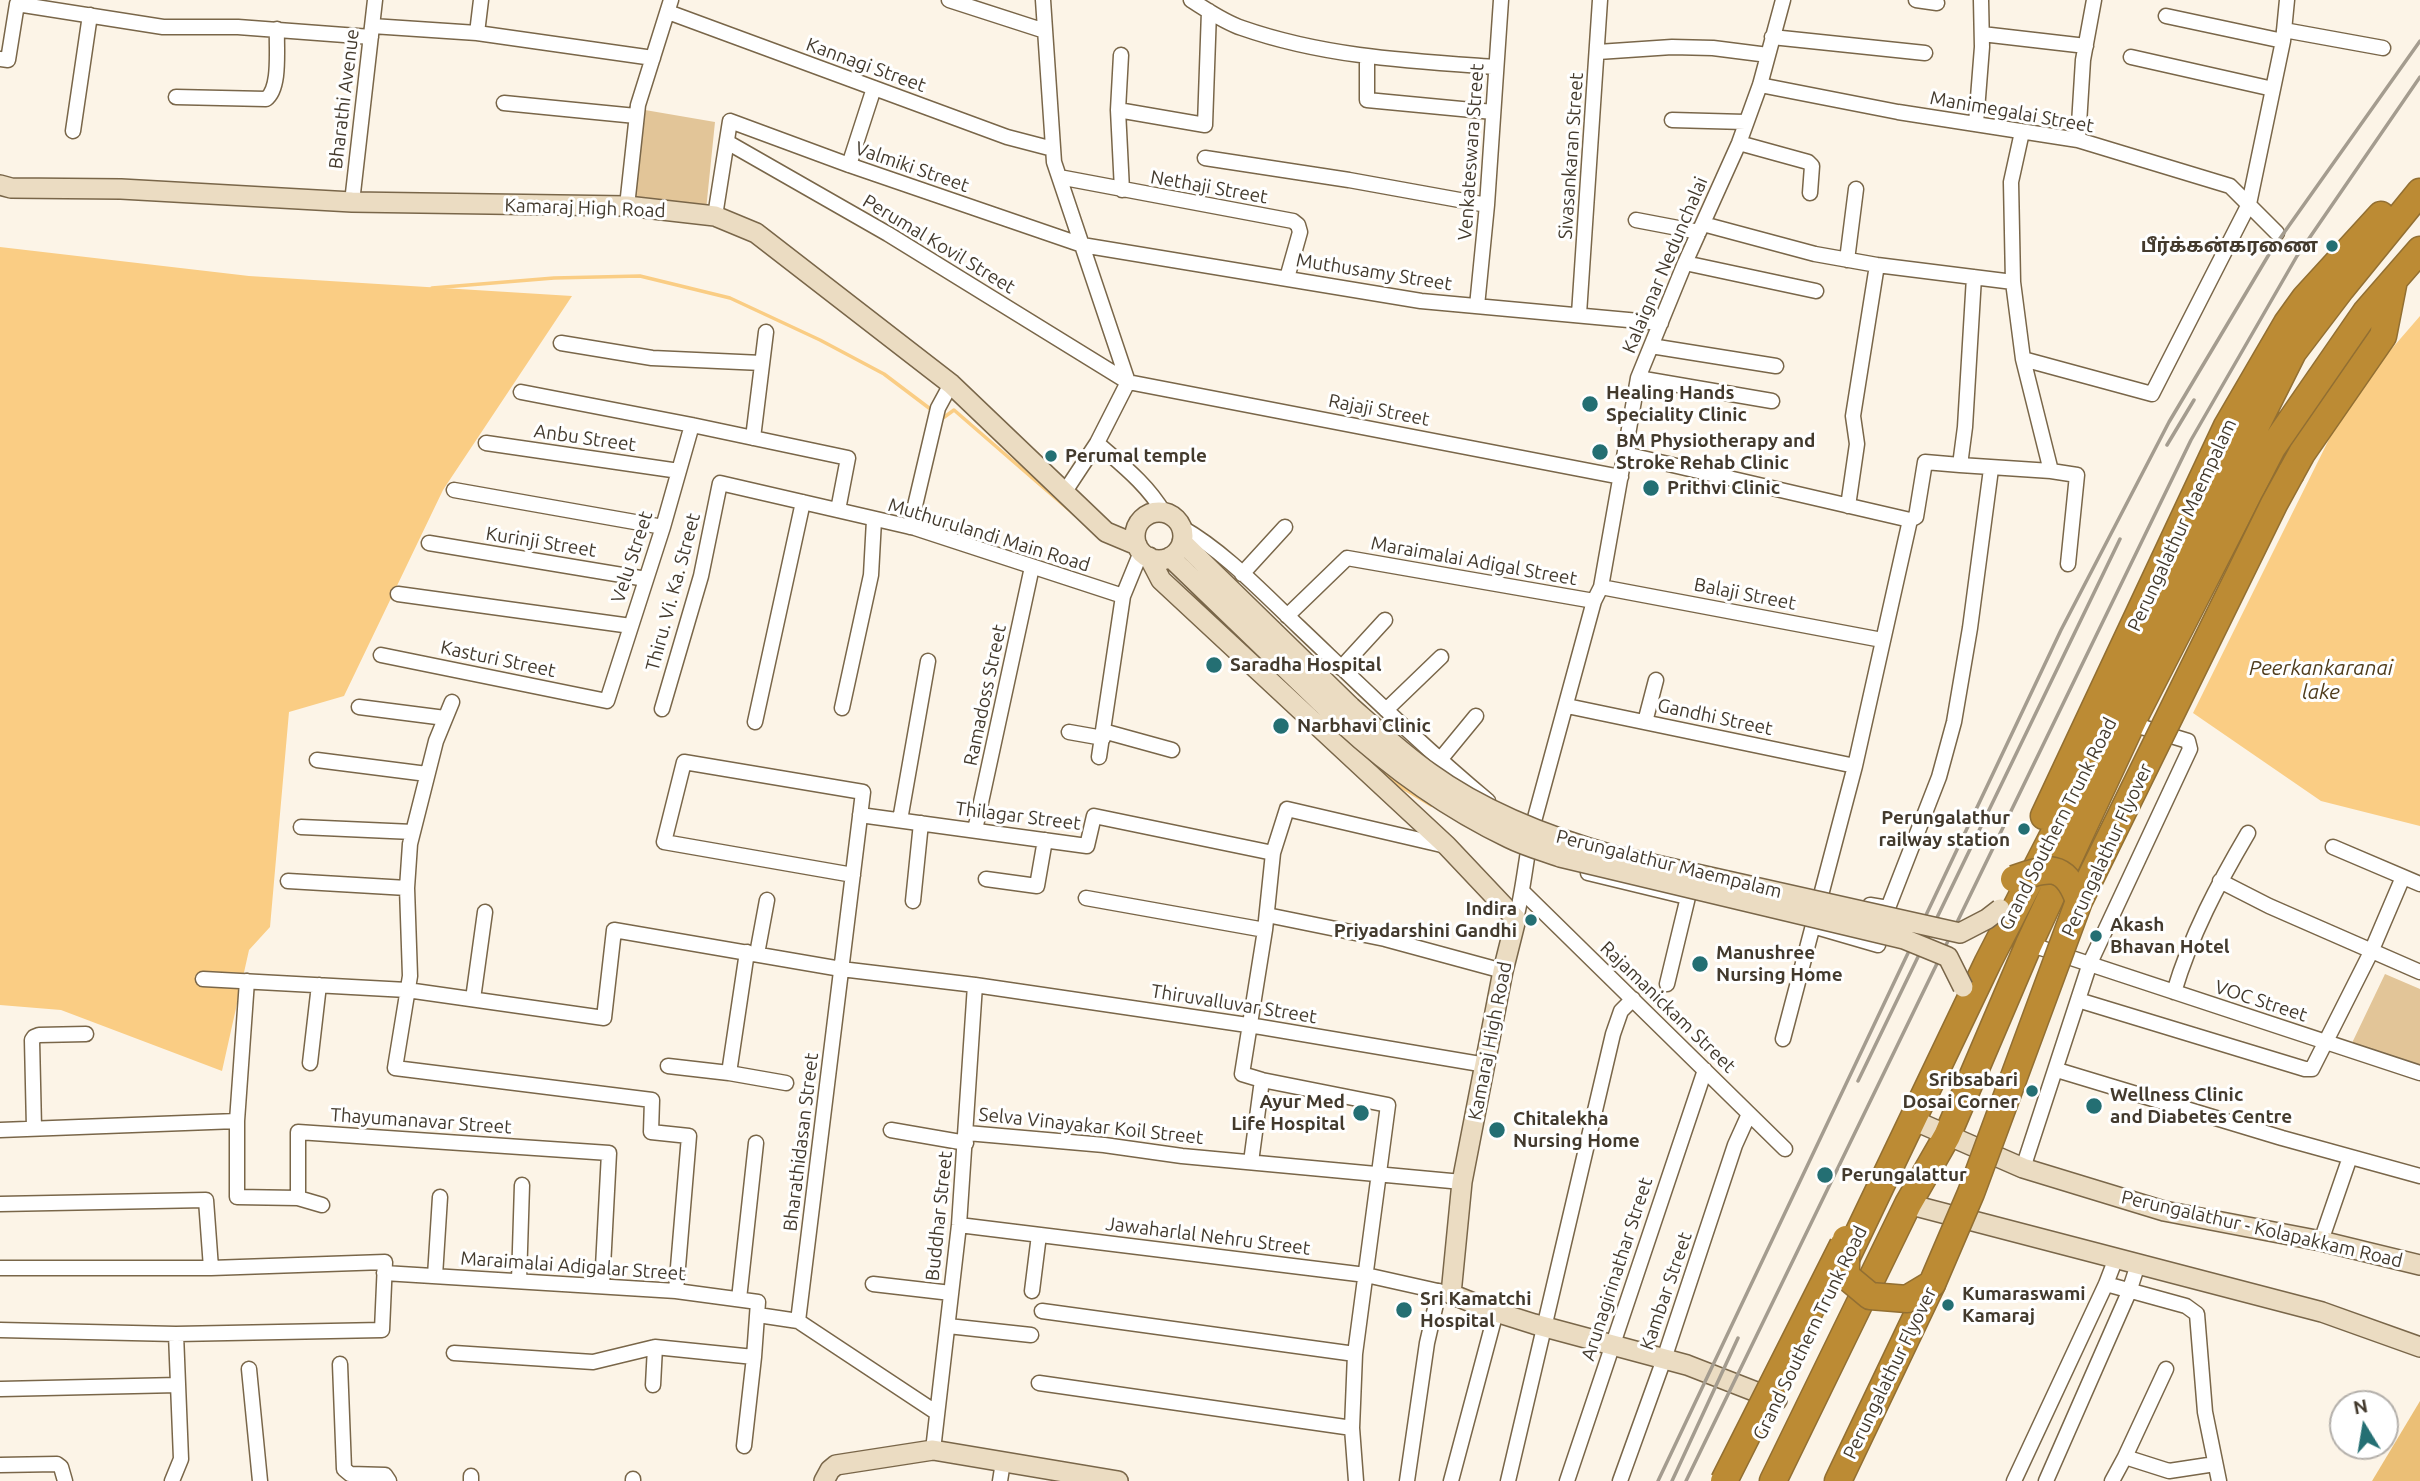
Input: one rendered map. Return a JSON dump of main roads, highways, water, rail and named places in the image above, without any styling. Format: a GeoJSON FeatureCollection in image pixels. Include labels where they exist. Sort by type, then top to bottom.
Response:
{"type":"FeatureCollection","features":[{"type":"Feature","properties":{"kind":"highway","name":"Perungalathur Maempalam"},"geometry":{"type":"LineString","coordinates":[[1724,1481],[1846,1239],[2227,426],[2287,323],[2305,298],[2413,181],[2420,178]]}},
{"type":"Feature","properties":{"kind":"highway","name":"Grand Southern Trunk Road"},"geometry":{"type":"LineString","coordinates":[[1738,1481],[1988,962],[2294,352],[2420,192]]}},
{"type":"Feature","properties":{"kind":"highway","name":"Grand Southern Trunk Road"},"geometry":{"type":"LineString","coordinates":[[1773,1481],[1908,1204],[1947,1136],[2029,944],[2132,724],[2272,448],[2366,312],[2420,250]]}},
{"type":"Feature","properties":{"kind":"highway","name":"Perungalathur Flyover"},"geometry":{"type":"LineString","coordinates":[[1838,1481],[1933,1284],[1971,1193],[2079,901],[2274,504],[2302,453],[2383,336],[2395,278]]}},
{"type":"Feature","properties":{"kind":"highway"},"geometry":{"type":"LineString","coordinates":[[2014,879],[2041,869],[2056,871],[2073,883],[2079,901]]}},
{"type":"Feature","properties":{"kind":"highway"},"geometry":{"type":"LineString","coordinates":[[1846,1239],[1846,1276],[1870,1296],[1908,1299],[1933,1284]]}},
{"type":"Feature","properties":{"kind":"water"},"geometry":{"type":"Polygon","coordinates":[[[0,247],[249,276],[572,296],[443,490],[344,696],[289,712],[270,927],[249,950],[222,1071],[61,1010],[0,1005],[0,247]]]}},
{"type":"Feature","properties":{"kind":"water","name":"Peerkankaranai lake"},"geometry":{"type":"Polygon","coordinates":[[[2420,316],[2420,826],[2321,801],[2193,713],[2350,397],[2420,316]]]}},
{"type":"Feature","properties":{"kind":"waterway"},"geometry":{"type":"LineString","coordinates":[[432,288],[554,278],[640,276],[730,298],[820,340],[884,374],[933,411]]}},
{"type":"Feature","properties":{"kind":"waterway"},"geometry":{"type":"LineString","coordinates":[[939,416],[943,418],[954,410],[1075,515],[1076,513]]}},
{"type":"Feature","properties":{"kind":"waterway"},"geometry":{"type":"LineString","coordinates":[[1194,597],[1242,640]]}},
{"type":"Feature","properties":{"kind":"waterway"},"geometry":{"type":"LineString","coordinates":[[1372,763],[1403,788],[1431,805]]}},
{"type":"Feature","properties":{"kind":"railway"},"geometry":{"type":"LineString","coordinates":[[1658,1481],[2061,630],[2169,422],[2271,251],[2420,41]]}},
{"type":"Feature","properties":{"kind":"railway"},"geometry":{"type":"LineString","coordinates":[[1686,1481],[2191,440],[2297,256],[2420,77]]}},
{"type":"Feature","properties":{"kind":"railway"},"geometry":{"type":"LineString","coordinates":[[2167,445],[2194,400]]}},
{"type":"Feature","properties":{"kind":"railway"},"geometry":{"type":"LineString","coordinates":[[1858,1081],[2120,539]]}},
{"type":"Feature","properties":{"kind":"railway"},"geometry":{"type":"LineString","coordinates":[[1672,1481],[1738,1338]]}},
{"type":"Feature","properties":{"kind":"place","name":"பீர்க்கன்கரணை"},"geometry":{"type":"Point","coordinates":[2332,246]}},
{"type":"Feature","properties":{"kind":"place","name":"Healing Hands Speciality Clinic"},"geometry":{"type":"Point","coordinates":[1590,404]}},
{"type":"Feature","properties":{"kind":"place","name":"BM Physiotherapy and Stroke Rehab Clinic"},"geometry":{"type":"Point","coordinates":[1600,452]}},
{"type":"Feature","properties":{"kind":"place","name":"Perumal temple"},"geometry":{"type":"Point","coordinates":[1051,456]}},
{"type":"Feature","properties":{"kind":"place","name":"Prithvi Clinic"},"geometry":{"type":"Point","coordinates":[1651,488]}},
{"type":"Feature","properties":{"kind":"place","name":"Saradha Hospital"},"geometry":{"type":"Point","coordinates":[1214,665]}},
{"type":"Feature","properties":{"kind":"place","name":"Narbhavi Clinic"},"geometry":{"type":"Point","coordinates":[1281,726]}},
{"type":"Feature","properties":{"kind":"place","name":"Perungalathur railway station"},"geometry":{"type":"Point","coordinates":[2024,829]}},
{"type":"Feature","properties":{"kind":"place","name":"Indira Priyadarshini Gandhi"},"geometry":{"type":"Point","coordinates":[1531,920]}},
{"type":"Feature","properties":{"kind":"place","name":"Akash Bhavan Hotel"},"geometry":{"type":"Point","coordinates":[2096,936]}},
{"type":"Feature","properties":{"kind":"place","name":"Manushree Nursing Home"},"geometry":{"type":"Point","coordinates":[1700,964]}},
{"type":"Feature","properties":{"kind":"place","name":"Sribsabari Dosai Corner"},"geometry":{"type":"Point","coordinates":[2032,1091]}},
{"type":"Feature","properties":{"kind":"place","name":"Wellness Clinic and Diabetes Centre"},"geometry":{"type":"Point","coordinates":[2094,1106]}},
{"type":"Feature","properties":{"kind":"place","name":"Ayur Med Life Hospital"},"geometry":{"type":"Point","coordinates":[1361,1113]}},
{"type":"Feature","properties":{"kind":"place","name":"Chitalekha Nursing Home"},"geometry":{"type":"Point","coordinates":[1497,1130]}},
{"type":"Feature","properties":{"kind":"place","name":"Perungalattur"},"geometry":{"type":"Point","coordinates":[1825,1175]}},
{"type":"Feature","properties":{"kind":"place","name":"Kumaraswami Kamaraj"},"geometry":{"type":"Point","coordinates":[1948,1305]}},
{"type":"Feature","properties":{"kind":"place","name":"Sri Kamatchi Hospital"},"geometry":{"type":"Point","coordinates":[1404,1310]}}]}
